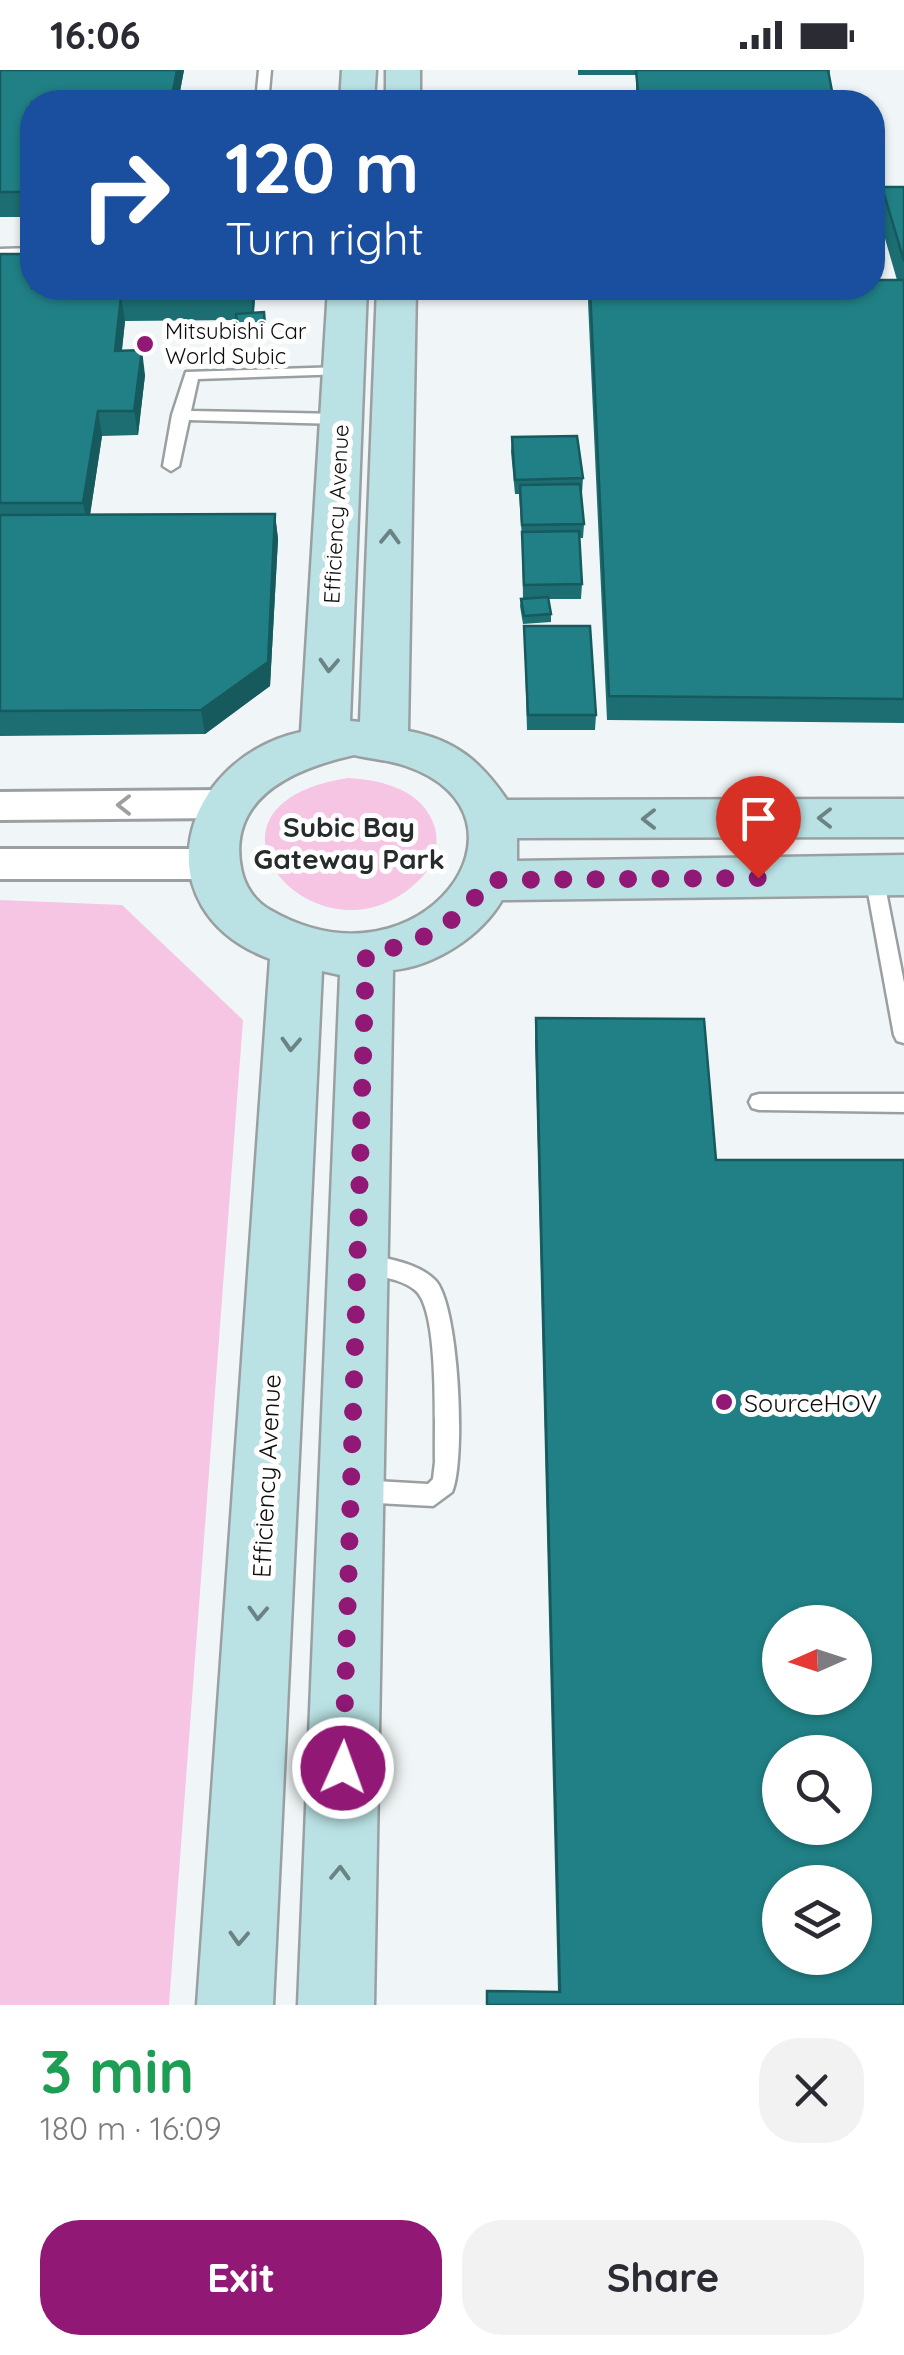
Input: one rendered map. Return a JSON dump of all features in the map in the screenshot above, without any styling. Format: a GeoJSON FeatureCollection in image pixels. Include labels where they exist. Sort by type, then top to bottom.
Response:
{"type":"FeatureCollection","features":[{"type":"Feature","properties":{"kind":"street","name":"Efficiency Avenue"},"geometry":{"type":"LineString","coordinates":[[325,740],[346,300]]}},
{"type":"Feature","properties":{"kind":"street"},"geometry":{"type":"LineString","coordinates":[[384,740],[397,300]]}},
{"type":"Feature","properties":{"kind":"street"},"geometry":{"type":"LineString","coordinates":[[325,740],[384,740],[414,746],[465,775],[482,796],[494,819],[497,850],[488,880],[474,902],[428,937],[366,954],[297,947],[271,937],[230,905],[210,864],[213,824],[222,804],[244,778],[274,757],[325,740]]}},
{"type":"Feature","properties":{"kind":"street"},"geometry":{"type":"LineString","coordinates":[[0,806],[222,804]]}},
{"type":"Feature","properties":{"kind":"street"},"geometry":{"type":"LineString","coordinates":[[494,819],[904,818]]}},
{"type":"Feature","properties":{"kind":"street"},"geometry":{"type":"LineString","coordinates":[[0,864],[210,864]]}},
{"type":"Feature","properties":{"kind":"street"},"geometry":{"type":"LineString","coordinates":[[488,880],[889,876]]}},
{"type":"Feature","properties":{"kind":"street","name":"Efficiency Avenue"},"geometry":{"type":"LineString","coordinates":[[235,2005],[297,947]]}},
{"type":"Feature","properties":{"kind":"street"},"geometry":{"type":"LineString","coordinates":[[336,2005],[366,954]]}},
{"type":"Feature","properties":{"kind":"lane"},"geometry":{"type":"LineString","coordinates":[[171,466],[188,379],[198,372],[342,371]]}},
{"type":"Feature","properties":{"kind":"lane"},"geometry":{"type":"LineString","coordinates":[[180,415],[341,420]]}},
{"type":"Feature","properties":{"kind":"lane"},"geometry":{"type":"LineString","coordinates":[[889,876],[904,1035]]}},
{"type":"Feature","properties":{"kind":"lane"},"geometry":{"type":"LineString","coordinates":[[759,1102],[904,1103]]}},
{"type":"Feature","properties":{"kind":"lane"},"geometry":{"type":"LineString","coordinates":[[351,1491],[433,1495],[444,1484],[447,1462],[439,1318],[432,1292],[416,1278],[358,1261]]}},
{"type":"Feature","properties":{"kind":"shaded area"},"geometry":{"type":"Polygon","coordinates":[[[348,778],[375,781],[412,796],[430,815],[436,843],[430,865],[416,883],[377,906],[339,909],[304,897],[278,875],[266,847],[270,819],[296,794],[348,778]]]}},
{"type":"Feature","properties":{"kind":"shaded area"},"geometry":{"type":"Polygon","coordinates":[[[0,900],[122,905],[243,1020],[169,2005],[0,2005],[0,900]]]}},
{"type":"Feature","properties":{"kind":"building"},"geometry":{"type":"Polygon","coordinates":[[[0,70],[177,70],[173,90],[20,90],[20,192],[0,192],[0,70]]]}},
{"type":"Feature","properties":{"kind":"building"},"geometry":{"type":"Polygon","coordinates":[[[636,70],[828,70],[832,90],[638,90],[636,70]]]}},
{"type":"Feature","properties":{"kind":"building"},"geometry":{"type":"Polygon","coordinates":[[[885,187],[904,187],[904,261],[885,197],[885,187]]]}},
{"type":"Feature","properties":{"kind":"building"},"geometry":{"type":"Polygon","coordinates":[[[0,254],[20,254],[20,300],[121,300],[115,351],[142,350],[134,411],[98,411],[83,503],[0,503],[0,254]]]}},
{"type":"Feature","properties":{"kind":"building"},"geometry":{"type":"Polygon","coordinates":[[[885,280],[904,280],[904,699],[609,696],[591,300],[885,300],[885,280]]]}},
{"type":"Feature","properties":{"kind":"building"},"geometry":{"type":"Polygon","coordinates":[[[264,312],[265,326],[238,328],[236,314],[264,312]]]}},
{"type":"Feature","properties":{"kind":"building"},"geometry":{"type":"Polygon","coordinates":[[[577,436],[583,478],[515,480],[512,437],[577,436]]]}},
{"type":"Feature","properties":{"kind":"building"},"geometry":{"type":"Polygon","coordinates":[[[580,484],[584,524],[522,525],[520,485],[580,484]]]}},
{"type":"Feature","properties":{"kind":"building"},"geometry":{"type":"Polygon","coordinates":[[[275,514],[268,662],[201,710],[0,711],[0,515],[275,514]]]}},
{"type":"Feature","properties":{"kind":"building"},"geometry":{"type":"Polygon","coordinates":[[[579,531],[582,584],[524,585],[522,532],[579,531]]]}},
{"type":"Feature","properties":{"kind":"building"},"geometry":{"type":"Polygon","coordinates":[[[548,597],[551,614],[524,616],[521,599],[548,597]]]}},
{"type":"Feature","properties":{"kind":"building"},"geometry":{"type":"Polygon","coordinates":[[[524,626],[590,626],[596,715],[528,715],[524,626]]]}},
{"type":"Feature","properties":{"kind":"building","name":"SourceHOV"},"geometry":{"type":"Polygon","coordinates":[[[536,1018],[704,1019],[716,1160],[904,1160],[904,2005],[487,2005],[487,1991],[560,1992],[536,1018]]]}},
{"type":"Feature","properties":{"kind":"place","name":"Mitsubishi Car World Subic"},"geometry":{"type":"Point","coordinates":[145,344]}},
{"type":"Feature","properties":{"kind":"place","name":"SourceHOV"},"geometry":{"type":"Point","coordinates":[724,1402]}},
{"type":"Feature","properties":{"kind":"district","name":"Subic Bay Gateway Park"},"geometry":{"type":"Point","coordinates":[349,842]}},
{"type":"Feature","properties":{"kind":"route"},"geometry":{"type":"LineString","coordinates":[[343,1768],[366,954],[428,937],[454,921],[474,902],[488,880],[758,878]]}}]}
